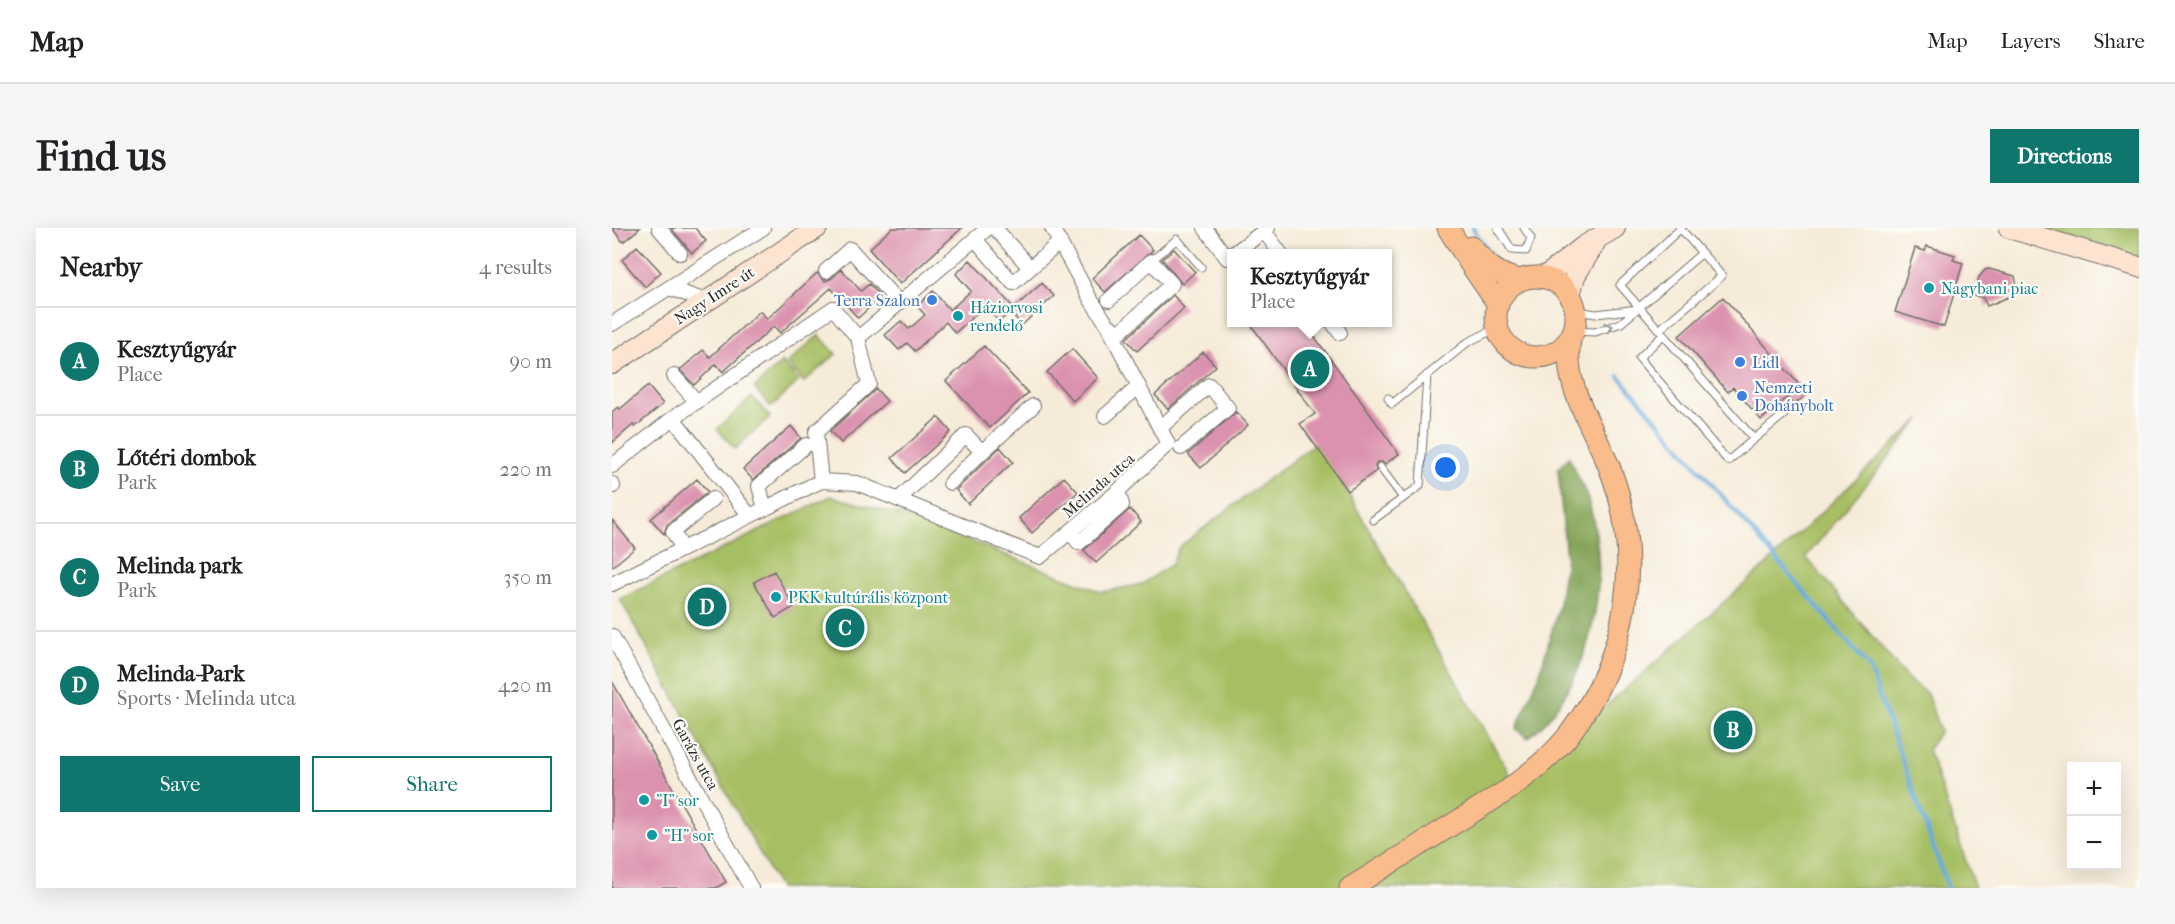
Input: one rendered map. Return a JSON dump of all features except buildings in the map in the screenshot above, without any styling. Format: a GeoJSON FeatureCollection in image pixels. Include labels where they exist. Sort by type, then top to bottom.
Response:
{"type":"FeatureCollection","features":[{"type":"Feature","properties":{"kind":"main road","name":"Nagy Imre út"},"geometry":{"type":"LineString","coordinates":[[612,364],[817,228]]}},
{"type":"Feature","properties":{"kind":"main road"},"geometry":{"type":"LineString","coordinates":[[1448,228],[1493,297],[1499,302]]}},
{"type":"Feature","properties":{"kind":"main road"},"geometry":{"type":"LineString","coordinates":[[1455,228],[1495,271],[1507,278],[1552,280],[1572,299]]}},
{"type":"Feature","properties":{"kind":"main road"},"geometry":{"type":"LineString","coordinates":[[2008,228],[2139,267]]}},
{"type":"Feature","properties":{"kind":"main road"},"geometry":{"type":"LineString","coordinates":[[1572,335],[1556,353],[1539,358],[1513,350],[1506,344],[1497,328],[1499,302],[1508,288],[1529,278],[1546,276],[1584,246],[1606,233]]}},
{"type":"Feature","properties":{"kind":"main road"},"geometry":{"type":"LineString","coordinates":[[1350,888],[1529,775],[1571,732],[1597,691],[1611,659],[1621,627],[1627,594],[1628,555],[1623,513],[1609,468],[1588,422],[1569,368],[1567,354],[1577,321],[1572,299],[1575,276],[1606,233]]}},
{"type":"Feature","properties":{"kind":"main road"},"geometry":{"type":"LineString","coordinates":[[1539,358],[1561,382],[1588,422]]}},
{"type":"Feature","properties":{"kind":"street"},"geometry":{"type":"LineString","coordinates":[[659,228],[680,253]]}},
{"type":"Feature","properties":{"kind":"street"},"geometry":{"type":"LineString","coordinates":[[612,324],[763,228]]}},
{"type":"Feature","properties":{"kind":"street"},"geometry":{"type":"LineString","coordinates":[[858,338],[988,228]]}},
{"type":"Feature","properties":{"kind":"street"},"geometry":{"type":"LineString","coordinates":[[996,228],[1030,268]]}},
{"type":"Feature","properties":{"kind":"street"},"geometry":{"type":"LineString","coordinates":[[1052,228],[1091,300],[1107,324],[1160,428],[1209,385],[1228,408],[1181,448]]}},
{"type":"Feature","properties":{"kind":"street"},"geometry":{"type":"LineString","coordinates":[[1205,228],[1227,258]]}},
{"type":"Feature","properties":{"kind":"street"},"geometry":{"type":"LineString","coordinates":[[1239,249],[1266,229],[1278,249]]}},
{"type":"Feature","properties":{"kind":"street"},"geometry":{"type":"LineString","coordinates":[[975,239],[1013,283],[1060,242]]}},
{"type":"Feature","properties":{"kind":"street"},"geometry":{"type":"LineString","coordinates":[[826,271],[850,249],[899,303]]}},
{"type":"Feature","properties":{"kind":"street"},"geometry":{"type":"LineString","coordinates":[[1107,324],[1119,333],[1172,284],[1151,261],[1109,300]]}},
{"type":"Feature","properties":{"kind":"street"},"geometry":{"type":"LineString","coordinates":[[669,288],[705,301]]}},
{"type":"Feature","properties":{"kind":"street"},"geometry":{"type":"LineString","coordinates":[[612,466],[673,418],[833,308],[858,338],[869,384],[816,432],[821,481]]}},
{"type":"Feature","properties":{"kind":"street"},"geometry":{"type":"LineString","coordinates":[[674,376],[697,402]]}},
{"type":"Feature","properties":{"kind":"street"},"geometry":{"type":"LineString","coordinates":[[1105,416],[1138,387]]}},
{"type":"Feature","properties":{"kind":"street"},"geometry":{"type":"LineString","coordinates":[[950,483],[1033,406]]}},
{"type":"Feature","properties":{"kind":"street"},"geometry":{"type":"LineString","coordinates":[[673,418],[750,516]]}},
{"type":"Feature","properties":{"kind":"street","name":"Melinda utca"},"geometry":{"type":"LineString","coordinates":[[612,584],[821,481],[856,483],[1040,557],[1118,491],[1168,444],[1160,428]]}},
{"type":"Feature","properties":{"kind":"street"},"geometry":{"type":"LineString","coordinates":[[898,500],[966,435],[982,452]]}},
{"type":"Feature","properties":{"kind":"street"},"geometry":{"type":"LineString","coordinates":[[765,509],[759,486],[806,445]]}},
{"type":"Feature","properties":{"kind":"street"},"geometry":{"type":"LineString","coordinates":[[683,549],[673,532],[713,499]]}},
{"type":"Feature","properties":{"kind":"street","name":"Garázs utca"},"geometry":{"type":"LineString","coordinates":[[612,636],[751,888]]}},
{"type":"Feature","properties":{"kind":"lane"},"geometry":{"type":"LineString","coordinates":[[1498,228],[1512,250],[1526,251],[1531,238],[1524,228]]}},
{"type":"Feature","properties":{"kind":"lane"},"geometry":{"type":"LineString","coordinates":[[1754,439],[1661,333],[1639,308],[1620,285],[1680,228],[1722,276],[1661,333],[1639,358],[1728,461],[1786,413]]}},
{"type":"Feature","properties":{"kind":"lane"},"geometry":{"type":"LineString","coordinates":[[1151,261],[1178,239],[1201,267]]}},
{"type":"Feature","properties":{"kind":"lane"},"geometry":{"type":"LineString","coordinates":[[1572,335],[1595,332],[1621,323],[1702,253]]}},
{"type":"Feature","properties":{"kind":"lane"},"geometry":{"type":"LineString","coordinates":[[1572,299],[1584,312],[1596,314],[1639,308]]}},
{"type":"Feature","properties":{"kind":"lane"},"geometry":{"type":"LineString","coordinates":[[1388,398],[1392,404],[1468,342],[1497,328]]}},
{"type":"Feature","properties":{"kind":"lane"},"geometry":{"type":"LineString","coordinates":[[1373,519],[1420,486],[1427,375]]}},
{"type":"Feature","properties":{"kind":"lane"},"geometry":{"type":"LineString","coordinates":[[1380,467],[1403,498]]}},
{"type":"Feature","properties":{"kind":"green space"},"geometry":{"type":"Polygon","coordinates":[[[2040,228],[2139,228],[2139,257],[2040,228]]]}},
{"type":"Feature","properties":{"kind":"green space"},"geometry":{"type":"Polygon","coordinates":[[[819,335],[836,354],[804,382],[787,363],[819,335]]]}},
{"type":"Feature","properties":{"kind":"green space"},"geometry":{"type":"Polygon","coordinates":[[[782,362],[799,381],[771,407],[754,388],[782,362]]]}},
{"type":"Feature","properties":{"kind":"green space"},"geometry":{"type":"Polygon","coordinates":[[[752,397],[770,417],[735,449],[717,429],[752,397]]]}},
{"type":"Feature","properties":{"kind":"green space"},"geometry":{"type":"Polygon","coordinates":[[[1921,418],[1806,557],[1907,678],[1927,694],[1940,731],[1928,749],[1975,888],[779,888],[620,599],[831,496],[908,517],[1102,592],[1142,584],[1172,564],[1179,547],[1318,441],[1516,785],[1766,565],[1921,418]]]}},
{"type":"Feature","properties":{"kind":"green space"},"geometry":{"type":"Polygon","coordinates":[[[1569,457],[1586,494],[1595,527],[1598,583],[1595,612],[1589,640],[1567,692],[1549,718],[1528,738],[1516,729],[1539,676],[1558,609],[1566,558],[1558,469],[1569,457]]]}},
{"type":"Feature","properties":{"kind":"waterway"},"geometry":{"type":"LineString","coordinates":[[1473,228],[1491,255]]}},
{"type":"Feature","properties":{"kind":"waterway"},"geometry":{"type":"LineString","coordinates":[[1619,376],[1869,667],[1948,888]]}},
{"type":"Feature","properties":{"kind":"place","name":"Nagybani piac"},"geometry":{"type":"Point","coordinates":[1929,288]}},
{"type":"Feature","properties":{"kind":"place","name":"Terra Szalon"},"geometry":{"type":"Point","coordinates":[932,300]}},
{"type":"Feature","properties":{"kind":"place","name":"Háziorvosi rendelő"},"geometry":{"type":"Point","coordinates":[958,316]}},
{"type":"Feature","properties":{"kind":"place","name":"Lidl"},"geometry":{"type":"Point","coordinates":[1740,362]}},
{"type":"Feature","properties":{"kind":"place","name":"Kesztyűgyár"},"geometry":{"type":"Point","coordinates":[1310,369]}},
{"type":"Feature","properties":{"kind":"place","name":"Nemzeti Dohánybolt"},"geometry":{"type":"Point","coordinates":[1742,396]}},
{"type":"Feature","properties":{"kind":"place","name":"PKK kultúrális központ"},"geometry":{"type":"Point","coordinates":[776,597]}},
{"type":"Feature","properties":{"kind":"place","name":"Melinda-Park"},"geometry":{"type":"Point","coordinates":[707,607]}},
{"type":"Feature","properties":{"kind":"place","name":"Melinda park"},"geometry":{"type":"Point","coordinates":[845,628]}},
{"type":"Feature","properties":{"kind":"place","name":"Lőtéri dombok"},"geometry":{"type":"Point","coordinates":[1733,730]}},
{"type":"Feature","properties":{"kind":"place","name":"\"I\" sor"},"geometry":{"type":"Point","coordinates":[644,800]}},
{"type":"Feature","properties":{"kind":"place","name":"\"H\" sor"},"geometry":{"type":"Point","coordinates":[652,835]}}]}
